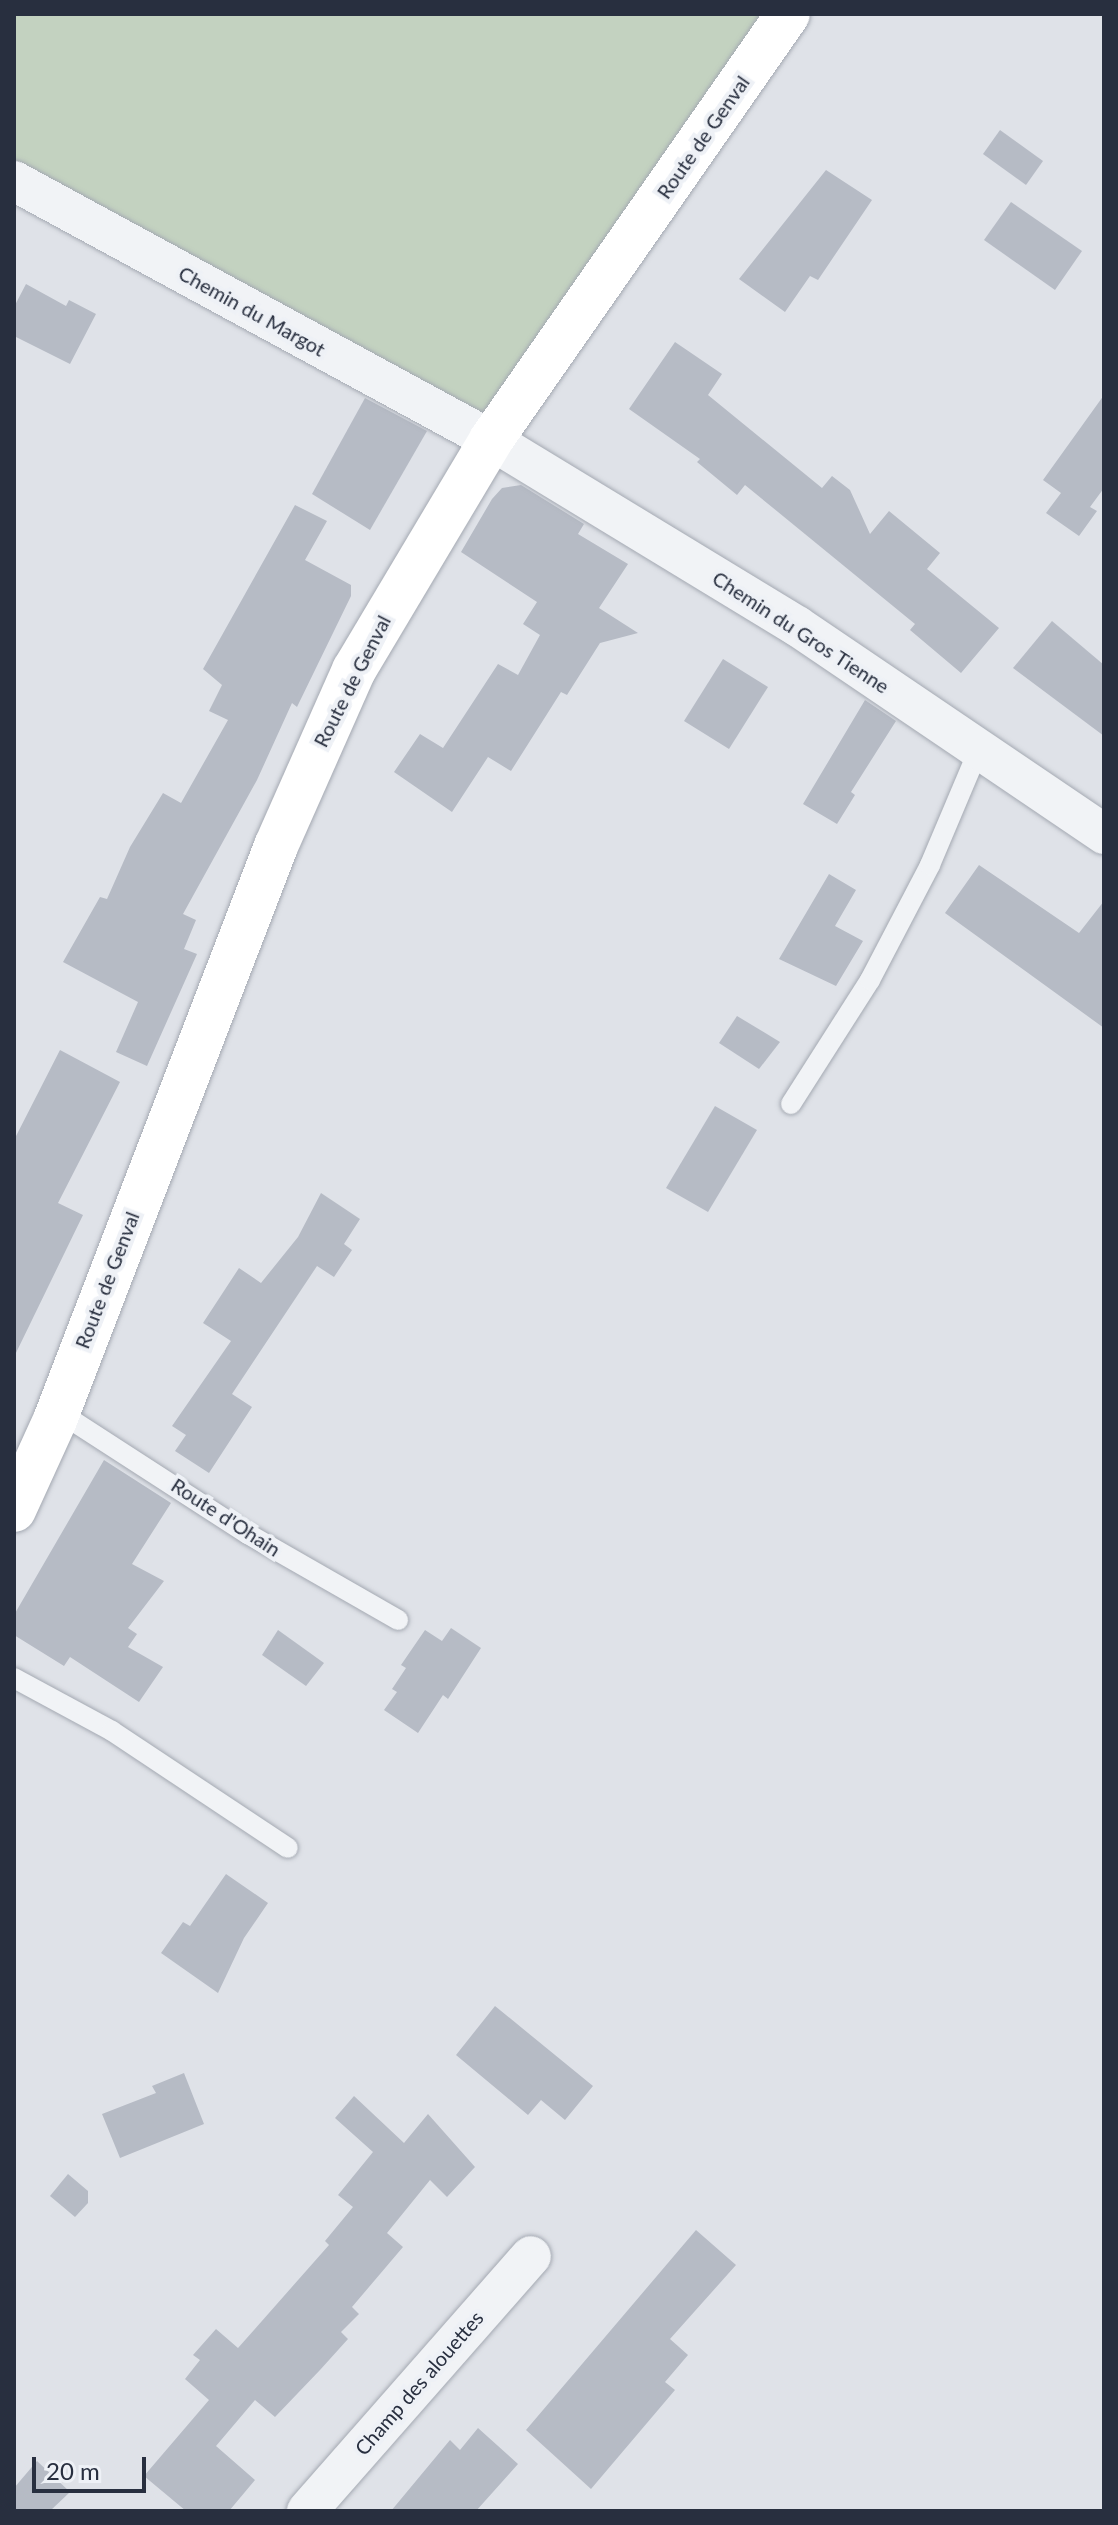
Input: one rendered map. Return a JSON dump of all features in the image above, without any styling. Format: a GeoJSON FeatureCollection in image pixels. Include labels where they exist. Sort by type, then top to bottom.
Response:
{"type":"FeatureCollection","features":[{"type":"Feature","properties":{"kind":"main road","name":"Route de Genval"},"geometry":{"type":"LineString","coordinates":[[56,1415],[314,755],[354,670],[491,440],[788,14]]}},
{"type":"Feature","properties":{"kind":"main road"},"geometry":{"type":"LineString","coordinates":[[14,1510],[56,1415]]}},
{"type":"Feature","properties":{"kind":"street","name":"Chemin du Margot"},"geometry":{"type":"LineString","coordinates":[[14,181],[491,440]]}},
{"type":"Feature","properties":{"kind":"street","name":"Chemin du Gros Tienne"},"geometry":{"type":"LineString","coordinates":[[491,440],[797,626],[1104,834]]}},
{"type":"Feature","properties":{"kind":"street","name":"Champ des alouettes"},"geometry":{"type":"LineString","coordinates":[[307,2511],[531,2256]]}},
{"type":"Feature","properties":{"kind":"lane"},"geometry":{"type":"LineString","coordinates":[[791,1104],[870,980],[930,865],[979,749]]}},
{"type":"Feature","properties":{"kind":"lane","name":"Route d'Ohain"},"geometry":{"type":"LineString","coordinates":[[56,1415],[248,1534],[398,1620]]}},
{"type":"Feature","properties":{"kind":"lane"},"geometry":{"type":"LineString","coordinates":[[14,1678],[112,1731],[288,1848]]}},
{"type":"Feature","properties":{"kind":"green space"},"geometry":{"type":"Polygon","coordinates":[[[14,14],[762,14],[478,436],[14,188],[14,14]]]}},
{"type":"Feature","properties":{"kind":"building"},"geometry":{"type":"Polygon","coordinates":[[[1000,130],[1043,161],[1026,185],[983,154],[1000,130]]]}},
{"type":"Feature","properties":{"kind":"building"},"geometry":{"type":"Polygon","coordinates":[[[826,170],[872,200],[818,280],[810,276],[785,312],[739,279],[826,170]]]}},
{"type":"Feature","properties":{"kind":"building"},"geometry":{"type":"Polygon","coordinates":[[[1011,202],[1082,251],[1055,290],[984,240],[1011,202]]]}},
{"type":"Feature","properties":{"kind":"building"},"geometry":{"type":"Polygon","coordinates":[[[26,284],[66,306],[69,300],[96,314],[70,364],[14,336],[14,307],[26,284]]]}},
{"type":"Feature","properties":{"kind":"building"},"geometry":{"type":"Polygon","coordinates":[[[675,342],[722,374],[708,395],[822,488],[832,476],[850,490],[870,534],[889,511],[940,553],[927,569],[999,628],[961,673],[910,630],[915,624],[745,485],[737,495],[697,462],[700,459],[629,409],[675,342]]]}},
{"type":"Feature","properties":{"kind":"building"},"geometry":{"type":"Polygon","coordinates":[[[1104,395],[1104,488],[1090,507],[1097,511],[1079,536],[1046,513],[1061,493],[1043,480],[1104,395]]]}},
{"type":"Feature","properties":{"kind":"building"},"geometry":{"type":"Polygon","coordinates":[[[365,398],[427,431],[370,530],[312,494],[365,398]]]}},
{"type":"Feature","properties":{"kind":"building"},"geometry":{"type":"Polygon","coordinates":[[[521,485],[584,524],[578,534],[628,564],[599,608],[638,633],[600,643],[567,695],[561,692],[511,771],[488,757],[452,812],[394,772],[420,734],[443,748],[498,664],[518,675],[540,635],[523,624],[537,602],[461,552],[492,499],[502,488],[521,485]]]}},
{"type":"Feature","properties":{"kind":"building"},"geometry":{"type":"Polygon","coordinates":[[[295,505],[327,521],[305,560],[351,585],[351,596],[297,707],[292,703],[257,780],[183,914],[196,920],[184,949],[197,954],[147,1066],[116,1052],[138,1002],[63,962],[100,897],[107,899],[130,847],[163,793],[181,803],[228,720],[209,711],[222,685],[203,669],[295,505]]]}},
{"type":"Feature","properties":{"kind":"building"},"geometry":{"type":"Polygon","coordinates":[[[1052,621],[1104,665],[1104,736],[1013,668],[1052,621]]]}},
{"type":"Feature","properties":{"kind":"building"},"geometry":{"type":"Polygon","coordinates":[[[723,659],[768,687],[729,749],[684,721],[723,659]]]}},
{"type":"Feature","properties":{"kind":"building"},"geometry":{"type":"Polygon","coordinates":[[[865,700],[896,721],[851,792],[855,795],[837,824],[803,804],[865,700]]]}},
{"type":"Feature","properties":{"kind":"building"},"geometry":{"type":"Polygon","coordinates":[[[979,865],[1079,933],[1104,901],[1104,1028],[945,913],[979,865]]]}},
{"type":"Feature","properties":{"kind":"building"},"geometry":{"type":"Polygon","coordinates":[[[829,874],[856,890],[835,926],[863,941],[836,986],[779,959],[829,874]]]}},
{"type":"Feature","properties":{"kind":"building"},"geometry":{"type":"Polygon","coordinates":[[[737,1016],[780,1042],[759,1069],[719,1043],[737,1016]]]}},
{"type":"Feature","properties":{"kind":"building"},"geometry":{"type":"Polygon","coordinates":[[[60,1050],[120,1082],[58,1203],[83,1215],[14,1357],[14,1140],[60,1050]]]}},
{"type":"Feature","properties":{"kind":"building"},"geometry":{"type":"Polygon","coordinates":[[[715,1106],[757,1130],[708,1212],[666,1188],[715,1106]]]}},
{"type":"Feature","properties":{"kind":"building"},"geometry":{"type":"Polygon","coordinates":[[[321,1193],[360,1219],[344,1244],[352,1250],[334,1277],[317,1266],[232,1394],[252,1407],[209,1473],[175,1451],[186,1435],[172,1426],[231,1341],[203,1323],[239,1268],[261,1283],[298,1237],[321,1193]]]}},
{"type":"Feature","properties":{"kind":"building"},"geometry":{"type":"Polygon","coordinates":[[[104,1460],[171,1503],[132,1564],[164,1581],[128,1628],[137,1634],[128,1647],[163,1667],[139,1702],[70,1657],[64,1666],[14,1635],[14,1615],[104,1460]]]}},
{"type":"Feature","properties":{"kind":"building"},"geometry":{"type":"Polygon","coordinates":[[[451,1628],[481,1648],[448,1699],[443,1695],[418,1733],[384,1710],[397,1692],[392,1689],[406,1668],[401,1665],[425,1630],[442,1641],[451,1628]]]}},
{"type":"Feature","properties":{"kind":"building"},"geometry":{"type":"Polygon","coordinates":[[[278,1630],[324,1663],[306,1686],[262,1655],[278,1630]]]}},
{"type":"Feature","properties":{"kind":"building"},"geometry":{"type":"Polygon","coordinates":[[[226,1874],[268,1903],[244,1938],[218,1993],[161,1953],[183,1922],[190,1926],[226,1874]]]}},
{"type":"Feature","properties":{"kind":"building"},"geometry":{"type":"Polygon","coordinates":[[[495,2006],[593,2086],[565,2120],[541,2100],[528,2115],[456,2055],[495,2006]]]}},
{"type":"Feature","properties":{"kind":"building"},"geometry":{"type":"Polygon","coordinates":[[[184,2073],[204,2124],[120,2158],[102,2114],[156,2093],[152,2086],[184,2073]]]}},
{"type":"Feature","properties":{"kind":"building"},"geometry":{"type":"Polygon","coordinates":[[[354,2096],[404,2143],[428,2114],[475,2167],[447,2197],[430,2180],[387,2233],[403,2247],[352,2307],[359,2314],[341,2332],[348,2339],[320,2370],[275,2417],[255,2400],[216,2446],[255,2480],[229,2511],[186,2511],[144,2476],[209,2400],[185,2379],[200,2360],[193,2355],[216,2329],[238,2348],[329,2245],[325,2241],[353,2207],[338,2195],[373,2152],[335,2118],[354,2096]]]}},
{"type":"Feature","properties":{"kind":"building"},"geometry":{"type":"Polygon","coordinates":[[[68,2174],[88,2191],[88,2203],[75,2217],[50,2196],[68,2174]]]}},
{"type":"Feature","properties":{"kind":"building"},"geometry":{"type":"Polygon","coordinates":[[[696,2230],[736,2265],[670,2339],[688,2355],[665,2382],[675,2390],[591,2489],[526,2430],[696,2230]]]}},
{"type":"Feature","properties":{"kind":"building"},"geometry":{"type":"Polygon","coordinates":[[[478,2428],[518,2464],[476,2511],[391,2511],[450,2440],[460,2450],[478,2428]]]}},
{"type":"Feature","properties":{"kind":"building"},"geometry":{"type":"Polygon","coordinates":[[[37,2461],[70,2492],[50,2511],[14,2511],[14,2488],[37,2461]]]}}]}
